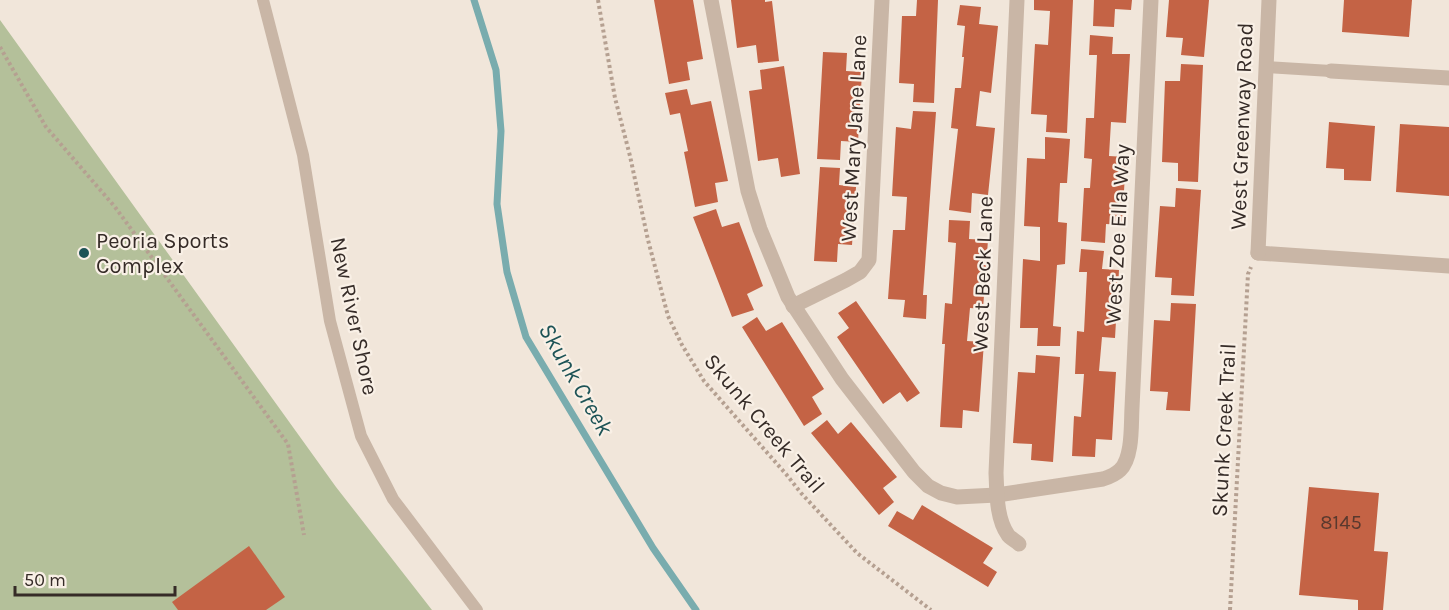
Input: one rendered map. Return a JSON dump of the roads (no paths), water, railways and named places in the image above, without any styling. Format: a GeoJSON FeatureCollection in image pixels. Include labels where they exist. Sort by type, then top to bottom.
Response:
{"type":"FeatureCollection","features":[{"type":"Feature","properties":{"kind":"street"},"geometry":{"type":"LineString","coordinates":[[711,0],[748,191],[760,230],[793,306],[842,379],[914,472],[928,486],[941,493],[957,496],[997,495]]}},
{"type":"Feature","properties":{"kind":"street","name":"West Mary Jane Lane"},"geometry":{"type":"LineString","coordinates":[[793,306],[860,272],[869,260],[882,0]]}},
{"type":"Feature","properties":{"kind":"street","name":"West Beck Lane"},"geometry":{"type":"LineString","coordinates":[[1017,0],[996,461],[997,495],[1001,519],[1008,535],[1019,544]]}},
{"type":"Feature","properties":{"kind":"street","name":"West Zoe Ella Way"},"geometry":{"type":"LineString","coordinates":[[997,495],[1103,479],[1114,475],[1123,468],[1130,446],[1151,0]]}},
{"type":"Feature","properties":{"kind":"street","name":"West Greenway Road"},"geometry":{"type":"LineString","coordinates":[[1269,0],[1258,253],[1449,266]]}},
{"type":"Feature","properties":{"kind":"street"},"geometry":{"type":"LineString","coordinates":[[1331,71],[1449,78]]}},
{"type":"Feature","properties":{"kind":"lane","name":"New River Shore"},"geometry":{"type":"LineString","coordinates":[[263,0],[303,155],[330,321],[361,436],[393,499],[477,610]]}},
{"type":"Feature","properties":{"kind":"lane"},"geometry":{"type":"LineString","coordinates":[[1266,67],[1331,71]]}},
{"type":"Feature","properties":{"kind":"waterway","name":"Skunk Creek"},"geometry":{"type":"LineString","coordinates":[[474,0],[496,70],[501,131],[497,204],[507,272],[526,337],[653,548],[696,610]]}},
{"type":"Feature","properties":{"kind":"place","name":"Peoria Sports Complex"},"geometry":{"type":"Point","coordinates":[84,253]}}]}
